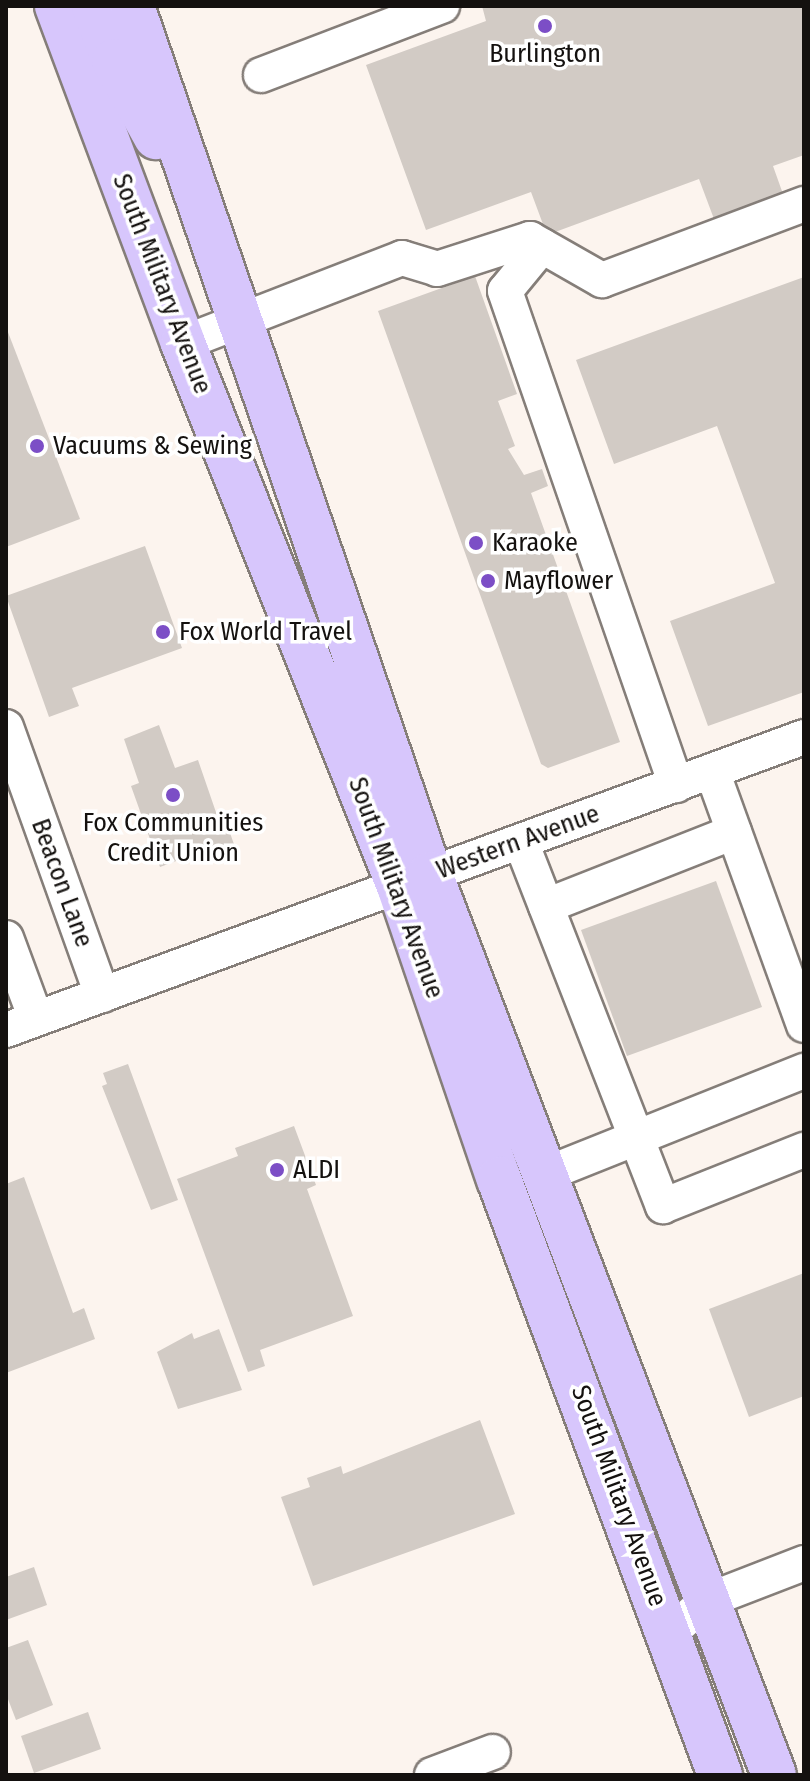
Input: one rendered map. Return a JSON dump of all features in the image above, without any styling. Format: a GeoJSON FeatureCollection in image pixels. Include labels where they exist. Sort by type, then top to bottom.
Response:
{"type":"FeatureCollection","features":[{"type":"Feature","properties":{"kind":"main road","name":"South Military Avenue"},"geometry":{"type":"LineString","coordinates":[[57,6],[183,343],[546,1174],[774,1775]]}},
{"type":"Feature","properties":{"kind":"main road"},"geometry":{"type":"LineString","coordinates":[[94,6],[114,61],[213,240]]}},
{"type":"Feature","properties":{"kind":"main road","name":"South Military Avenue"},"geometry":{"type":"LineString","coordinates":[[132,6],[241,323],[415,880],[499,1179],[670,1633],[720,1775]]}},
{"type":"Feature","properties":{"kind":"street"},"geometry":{"type":"LineString","coordinates":[[261,75],[442,6]]}},
{"type":"Feature","properties":{"kind":"street"},"geometry":{"type":"LineString","coordinates":[[183,343],[402,258],[437,269],[530,239],[602,280],[804,204]]}},
{"type":"Feature","properties":{"kind":"street"},"geometry":{"type":"LineString","coordinates":[[542,246],[505,291],[676,785]]}},
{"type":"Feature","properties":{"kind":"street","name":"Beacon Lane"},"geometry":{"type":"LineString","coordinates":[[6,727],[13,769],[102,995]]}},
{"type":"Feature","properties":{"kind":"street","name":"Western Avenue"},"geometry":{"type":"LineString","coordinates":[[21,1024],[712,771],[803,742]]}},
{"type":"Feature","properties":{"kind":"street"},"geometry":{"type":"LineString","coordinates":[[712,771],[804,1025]]}},
{"type":"Feature","properties":{"kind":"street"},"geometry":{"type":"LineString","coordinates":[[546,906],[734,832]]}},
{"type":"Feature","properties":{"kind":"street"},"geometry":{"type":"LineString","coordinates":[[521,842],[634,1139],[663,1206],[804,1150]]}},
{"type":"Feature","properties":{"kind":"street"},"geometry":{"type":"LineString","coordinates":[[6,938],[21,1024]]}},
{"type":"Feature","properties":{"kind":"street"},"geometry":{"type":"LineString","coordinates":[[546,1174],[804,1071]]}},
{"type":"Feature","properties":{"kind":"street"},"geometry":{"type":"LineString","coordinates":[[670,1633],[706,1601],[804,1563]]}},
{"type":"Feature","properties":{"kind":"street"},"geometry":{"type":"LineString","coordinates":[[432,1775],[493,1752]]}},
{"type":"Feature","properties":{"kind":"building"},"geometry":{"type":"Polygon","coordinates":[[[482,6],[804,6],[804,155],[773,166],[783,194],[714,219],[699,179],[547,235],[531,192],[426,230],[366,65],[486,21],[482,6]]]}},
{"type":"Feature","properties":{"kind":"building"},"geometry":{"type":"Polygon","coordinates":[[[475,276],[517,394],[498,401],[515,446],[508,449],[524,475],[542,469],[548,486],[531,493],[620,742],[548,768],[541,764],[378,311],[475,276]]]}},
{"type":"Feature","properties":{"kind":"building"},"geometry":{"type":"Polygon","coordinates":[[[804,277],[804,692],[708,726],[670,621],[775,583],[717,426],[614,464],[576,360],[804,277]]]}},
{"type":"Feature","properties":{"kind":"building"},"geometry":{"type":"Polygon","coordinates":[[[6,327],[80,519],[6,547],[6,327]]]}},
{"type":"Feature","properties":{"kind":"building"},"geometry":{"type":"Polygon","coordinates":[[[145,546],[182,648],[72,688],[79,706],[49,717],[6,596],[145,546]]]}},
{"type":"Feature","properties":{"kind":"building","name":"Fox Communities Credit Union"},"geometry":{"type":"Polygon","coordinates":[[[159,725],[175,768],[198,760],[219,821],[225,819],[235,847],[208,857],[206,850],[160,867],[131,786],[139,783],[124,739],[159,725]]]}},
{"type":"Feature","properties":{"kind":"building"},"geometry":{"type":"Polygon","coordinates":[[[716,881],[762,1007],[627,1056],[581,930],[716,881]]]}},
{"type":"Feature","properties":{"kind":"building"},"geometry":{"type":"Polygon","coordinates":[[[128,1064],[178,1200],[151,1210],[102,1086],[107,1084],[103,1073],[128,1064]]]}},
{"type":"Feature","properties":{"kind":"building"},"geometry":{"type":"Polygon","coordinates":[[[294,1126],[316,1185],[307,1189],[353,1316],[260,1350],[265,1366],[248,1372],[177,1179],[238,1156],[235,1148],[294,1126]]]}},
{"type":"Feature","properties":{"kind":"building"},"geometry":{"type":"Polygon","coordinates":[[[24,1177],[73,1313],[84,1308],[95,1339],[6,1373],[6,1184],[24,1177]]]}},
{"type":"Feature","properties":{"kind":"building"},"geometry":{"type":"Polygon","coordinates":[[[804,1273],[804,1396],[749,1417],[709,1309],[804,1273]]]}},
{"type":"Feature","properties":{"kind":"building"},"geometry":{"type":"Polygon","coordinates":[[[219,1329],[242,1390],[178,1409],[157,1352],[192,1333],[194,1339],[219,1329]]]}},
{"type":"Feature","properties":{"kind":"building"},"geometry":{"type":"Polygon","coordinates":[[[480,1420],[515,1514],[313,1586],[281,1497],[310,1487],[307,1478],[341,1466],[343,1474],[480,1420]]]}},
{"type":"Feature","properties":{"kind":"building"},"geometry":{"type":"Polygon","coordinates":[[[34,1567],[47,1605],[6,1620],[6,1577],[34,1567]]]}},
{"type":"Feature","properties":{"kind":"building"},"geometry":{"type":"Polygon","coordinates":[[[28,1640],[53,1705],[16,1720],[6,1694],[6,1648],[28,1640]]]}},
{"type":"Feature","properties":{"kind":"building"},"geometry":{"type":"Polygon","coordinates":[[[88,1712],[101,1749],[34,1773],[21,1736],[88,1712]]]}},
{"type":"Feature","properties":{"kind":"place","name":"Burlington"},"geometry":{"type":"Point","coordinates":[545,26]}},
{"type":"Feature","properties":{"kind":"place","name":"Vacuums & Sewing"},"geometry":{"type":"Point","coordinates":[37,446]}},
{"type":"Feature","properties":{"kind":"place","name":"Karaoke"},"geometry":{"type":"Point","coordinates":[476,543]}},
{"type":"Feature","properties":{"kind":"place","name":"Mayflower"},"geometry":{"type":"Point","coordinates":[488,581]}},
{"type":"Feature","properties":{"kind":"place","name":"Fox World Travel"},"geometry":{"type":"Point","coordinates":[163,632]}},
{"type":"Feature","properties":{"kind":"place","name":"Fox Communities Credit Union"},"geometry":{"type":"Point","coordinates":[173,795]}},
{"type":"Feature","properties":{"kind":"place","name":"ALDI"},"geometry":{"type":"Point","coordinates":[277,1170]}}]}
